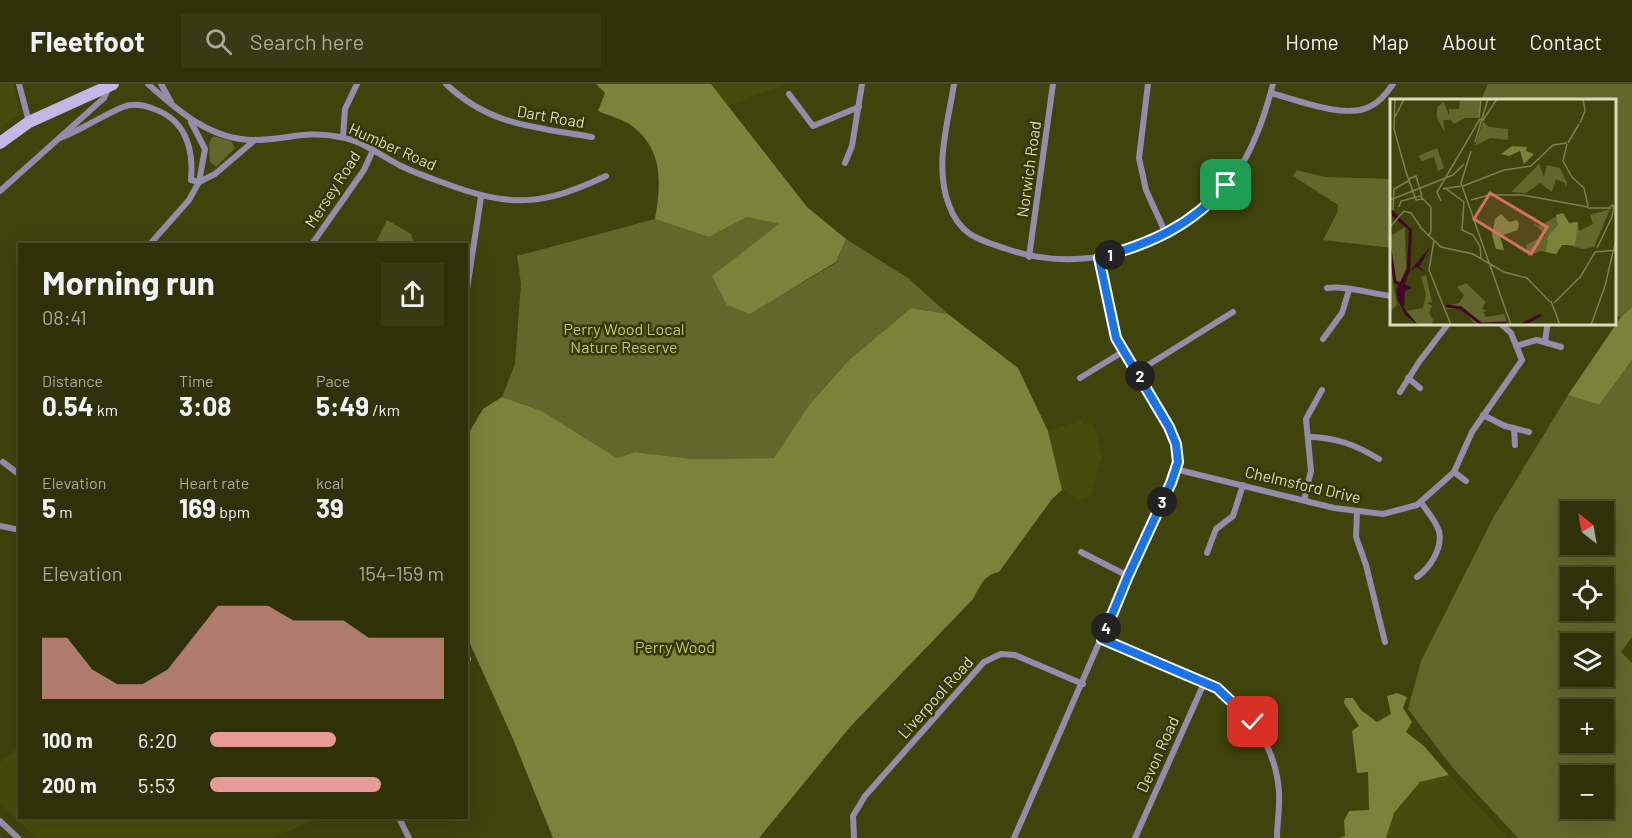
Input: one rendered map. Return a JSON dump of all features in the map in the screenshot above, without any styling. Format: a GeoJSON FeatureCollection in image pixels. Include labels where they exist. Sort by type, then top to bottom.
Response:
{"type":"FeatureCollection","features":[{"type":"Feature","properties":{"kind":"main road"},"geometry":{"type":"LineString","coordinates":[[0,143],[29,122],[112,85]]}},
{"type":"Feature","properties":{"kind":"street"},"geometry":{"type":"LineString","coordinates":[[19,84],[29,122]]}},
{"type":"Feature","properties":{"kind":"street","name":"Humber Road"},"geometry":{"type":"LineString","coordinates":[[148,84],[191,121],[212,131],[255,140],[305,134],[343,137],[374,148],[402,167],[481,197],[513,202],[547,197],[606,176]]}},
{"type":"Feature","properties":{"kind":"street","name":"Humber Road"},"geometry":{"type":"LineString","coordinates":[[161,84],[173,105]]}},
{"type":"Feature","properties":{"kind":"street"},"geometry":{"type":"LineString","coordinates":[[343,137],[345,109],[357,84]]}},
{"type":"Feature","properties":{"kind":"street","name":"Dart Road"},"geometry":{"type":"LineString","coordinates":[[446,84],[464,101],[509,123],[592,137]]}},
{"type":"Feature","properties":{"kind":"street"},"geometry":{"type":"LineString","coordinates":[[846,163],[852,146],[862,84]]}},
{"type":"Feature","properties":{"kind":"street"},"geometry":{"type":"LineString","coordinates":[[954,84],[942,158],[942,183],[949,208],[969,236],[1029,257],[1074,260],[1099,258],[1166,234],[1213,201],[1237,172],[1259,132],[1273,84]]}},
{"type":"Feature","properties":{"kind":"street","name":"Norwich Road"},"geometry":{"type":"LineString","coordinates":[[1029,257],[1053,84]]}},
{"type":"Feature","properties":{"kind":"street"},"geometry":{"type":"LineString","coordinates":[[1148,84],[1139,158],[1146,190],[1166,234]]}},
{"type":"Feature","properties":{"kind":"street"},"geometry":{"type":"LineString","coordinates":[[1271,93],[1322,108],[1358,110],[1376,104],[1393,84]]}},
{"type":"Feature","properties":{"kind":"street"},"geometry":{"type":"LineString","coordinates":[[0,191],[104,99],[112,85]]}},
{"type":"Feature","properties":{"kind":"street"},"geometry":{"type":"LineString","coordinates":[[789,94],[813,126],[859,107]]}},
{"type":"Feature","properties":{"kind":"street"},"geometry":{"type":"LineString","coordinates":[[60,138],[124,107],[146,105],[164,112],[182,128],[193,156],[191,180],[199,182],[215,174],[255,140]]}},
{"type":"Feature","properties":{"kind":"street"},"geometry":{"type":"LineString","coordinates":[[151,243],[189,200],[199,182],[205,149],[191,121]]}},
{"type":"Feature","properties":{"kind":"street","name":"Mersey Road"},"geometry":{"type":"LineString","coordinates":[[313,243],[364,170],[374,148]]}},
{"type":"Feature","properties":{"kind":"street"},"geometry":{"type":"LineString","coordinates":[[468,283],[481,197]]}},
{"type":"Feature","properties":{"kind":"street"},"geometry":{"type":"LineString","coordinates":[[1014,838],[1175,469],[1176,444],[1169,427],[1124,351],[1112,326],[1099,258]]}},
{"type":"Feature","properties":{"kind":"street"},"geometry":{"type":"LineString","coordinates":[[1327,288],[1338,286],[1349,290],[1390,296]]}},
{"type":"Feature","properties":{"kind":"street"},"geometry":{"type":"LineString","coordinates":[[1323,339],[1342,313],[1349,290]]}},
{"type":"Feature","properties":{"kind":"street"},"geometry":{"type":"LineString","coordinates":[[1137,372],[1233,312]]}},
{"type":"Feature","properties":{"kind":"street"},"geometry":{"type":"LineString","coordinates":[[1400,392],[1447,326]]}},
{"type":"Feature","properties":{"kind":"street"},"geometry":{"type":"LineString","coordinates":[[1503,326],[1511,333],[1516,346],[1537,340],[1561,347]]}},
{"type":"Feature","properties":{"kind":"street"},"geometry":{"type":"LineString","coordinates":[[1545,342],[1547,327]]}},
{"type":"Feature","properties":{"kind":"street","name":"Chelmsford Drive"},"geometry":{"type":"LineString","coordinates":[[1175,469],[1357,511],[1383,514],[1421,502],[1454,472],[1472,432],[1522,360],[1516,346]]}},
{"type":"Feature","properties":{"kind":"street"},"geometry":{"type":"LineString","coordinates":[[1080,378],[1124,351]]}},
{"type":"Feature","properties":{"kind":"street"},"geometry":{"type":"LineString","coordinates":[[1408,378],[1420,388]]}},
{"type":"Feature","properties":{"kind":"street"},"geometry":{"type":"LineString","coordinates":[[1304,500],[1311,471],[1306,418],[1322,390]]}},
{"type":"Feature","properties":{"kind":"street"},"geometry":{"type":"LineString","coordinates":[[1483,415],[1529,432]]}},
{"type":"Feature","properties":{"kind":"street"},"geometry":{"type":"LineString","coordinates":[[1514,428],[1515,446]]}},
{"type":"Feature","properties":{"kind":"street"},"geometry":{"type":"LineString","coordinates":[[1308,437],[1325,437],[1356,445],[1379,459]]}},
{"type":"Feature","properties":{"kind":"street"},"geometry":{"type":"LineString","coordinates":[[3,462],[18,474]]}},
{"type":"Feature","properties":{"kind":"street"},"geometry":{"type":"LineString","coordinates":[[1454,472],[1466,481]]}},
{"type":"Feature","properties":{"kind":"street"},"geometry":{"type":"LineString","coordinates":[[1207,554],[1216,529],[1233,516],[1243,485]]}},
{"type":"Feature","properties":{"kind":"street"},"geometry":{"type":"LineString","coordinates":[[1418,577],[1429,569],[1437,549],[1439,531],[1421,502]]}},
{"type":"Feature","properties":{"kind":"street"},"geometry":{"type":"LineString","coordinates":[[1357,511],[1356,537],[1366,565],[1385,642]]}},
{"type":"Feature","properties":{"kind":"street"},"geometry":{"type":"LineString","coordinates":[[0,525],[18,530]]}},
{"type":"Feature","properties":{"kind":"street"},"geometry":{"type":"LineString","coordinates":[[1081,552],[1128,576]]}},
{"type":"Feature","properties":{"kind":"street"},"geometry":{"type":"LineString","coordinates":[[1102,639],[1205,681],[1244,710],[1263,738],[1279,790],[1277,838]]}},
{"type":"Feature","properties":{"kind":"street","name":"Liverpool Road"},"geometry":{"type":"LineString","coordinates":[[854,838],[853,816],[865,796],[984,662],[1001,654],[1015,655],[1083,684]]}},
{"type":"Feature","properties":{"kind":"street","name":"Devon Road"},"geometry":{"type":"LineString","coordinates":[[1135,838],[1205,681]]}},
{"type":"Feature","properties":{"kind":"street"},"geometry":{"type":"LineString","coordinates":[[400,819],[409,838]]}},
{"type":"Feature","properties":{"kind":"street"},"geometry":{"type":"LineString","coordinates":[[0,821],[18,838]]}},
{"type":"Feature","properties":{"kind":"shaded area"},"geometry":{"type":"Polygon","coordinates":[[[0,84],[14,84],[19,115],[0,128],[0,84]]]}},
{"type":"Feature","properties":{"kind":"shaded area"},"geometry":{"type":"Polygon","coordinates":[[[711,84],[787,84],[727,106],[711,84]]]}},
{"type":"Feature","properties":{"kind":"shaded area"},"geometry":{"type":"Polygon","coordinates":[[[1081,420],[1083,424],[1093,424],[1102,455],[1090,497],[1080,500],[1062,490],[1048,431],[1081,420]]]}},
{"type":"Feature","properties":{"kind":"shaded area"},"geometry":{"type":"Polygon","coordinates":[[[18,748],[18,819],[318,819],[271,838],[36,838],[0,804],[0,762],[18,748]]]}},
{"type":"Feature","properties":{"kind":"shaded area"},"geometry":{"type":"Polygon","coordinates":[[[1449,775],[1508,838],[1375,838],[1420,782],[1449,775]]]}},
{"type":"Feature","properties":{"kind":"green space"},"geometry":{"type":"Polygon","coordinates":[[[596,84],[711,84],[807,207],[846,239],[836,262],[750,314],[727,305],[712,276],[779,224],[747,217],[709,237],[655,219],[659,181],[655,157],[642,135],[632,126],[598,111],[605,93],[596,84]]]}},
{"type":"Feature","properties":{"kind":"green space"},"geometry":{"type":"Polygon","coordinates":[[[1488,84],[1632,84],[1632,307],[1621,317],[1617,315],[1617,99],[1481,99],[1488,84]]]}},
{"type":"Feature","properties":{"kind":"green space"},"geometry":{"type":"Polygon","coordinates":[[[213,136],[231,141],[235,148],[216,167],[210,162],[209,143],[213,136]]]}},
{"type":"Feature","properties":{"kind":"green space"},"geometry":{"type":"Polygon","coordinates":[[[1297,170],[1325,177],[1390,179],[1390,248],[1323,240],[1337,213],[1338,205],[1293,176],[1297,170]]]}},
{"type":"Feature","properties":{"kind":"green space","name":"Perry Wood Local Nature Reserve"},"geometry":{"type":"Polygon","coordinates":[[[747,217],[780,224],[749,314],[836,263],[846,239],[908,278],[948,314],[911,308],[849,360],[809,405],[774,458],[693,459],[635,452],[617,458],[542,411],[502,397],[515,364],[521,284],[517,256],[655,219],[709,237],[747,217]]]}},
{"type":"Feature","properties":{"kind":"green space"},"geometry":{"type":"Polygon","coordinates":[[[387,220],[411,234],[414,243],[376,243],[387,220]]]}},
{"type":"Feature","properties":{"kind":"green space"},"geometry":{"type":"Polygon","coordinates":[[[1632,307],[1632,360],[1599,405],[1568,395],[1617,326],[1621,317],[1632,307]]]}},
{"type":"Feature","properties":{"kind":"green space","name":"Perry Wood"},"geometry":{"type":"Polygon","coordinates":[[[911,308],[948,314],[1018,368],[1048,431],[1062,490],[1052,499],[999,572],[986,579],[973,599],[850,727],[759,838],[553,838],[513,739],[468,639],[468,434],[483,409],[502,397],[542,411],[617,458],[635,452],[693,459],[774,458],[809,405],[849,360],[911,308]]]}},
{"type":"Feature","properties":{"kind":"green space"},"geometry":{"type":"Polygon","coordinates":[[[1632,360],[1632,637],[1621,652],[1632,663],[1632,838],[1518,838],[1452,767],[1408,709],[1421,661],[1493,518],[1568,395],[1599,405],[1632,360]]]}},
{"type":"Feature","properties":{"kind":"green space"},"geometry":{"type":"Polygon","coordinates":[[[1397,693],[1407,697],[1403,708],[1412,722],[1406,732],[1424,746],[1449,775],[1420,782],[1394,813],[1386,838],[1339,838],[1345,836],[1344,821],[1349,811],[1369,810],[1368,772],[1357,773],[1352,731],[1359,726],[1344,703],[1345,698],[1353,698],[1361,710],[1377,722],[1391,714],[1387,696],[1397,693]]]}},
{"type":"Feature","properties":{"kind":"route"},"geometry":{"type":"LineString","coordinates":[[1226,185],[1213,201],[1183,225],[1152,241],[1099,258],[1116,338],[1169,427],[1176,444],[1178,462],[1171,483],[1102,639],[1205,681],[1229,697],[1244,710],[1253,722]]}}]}
